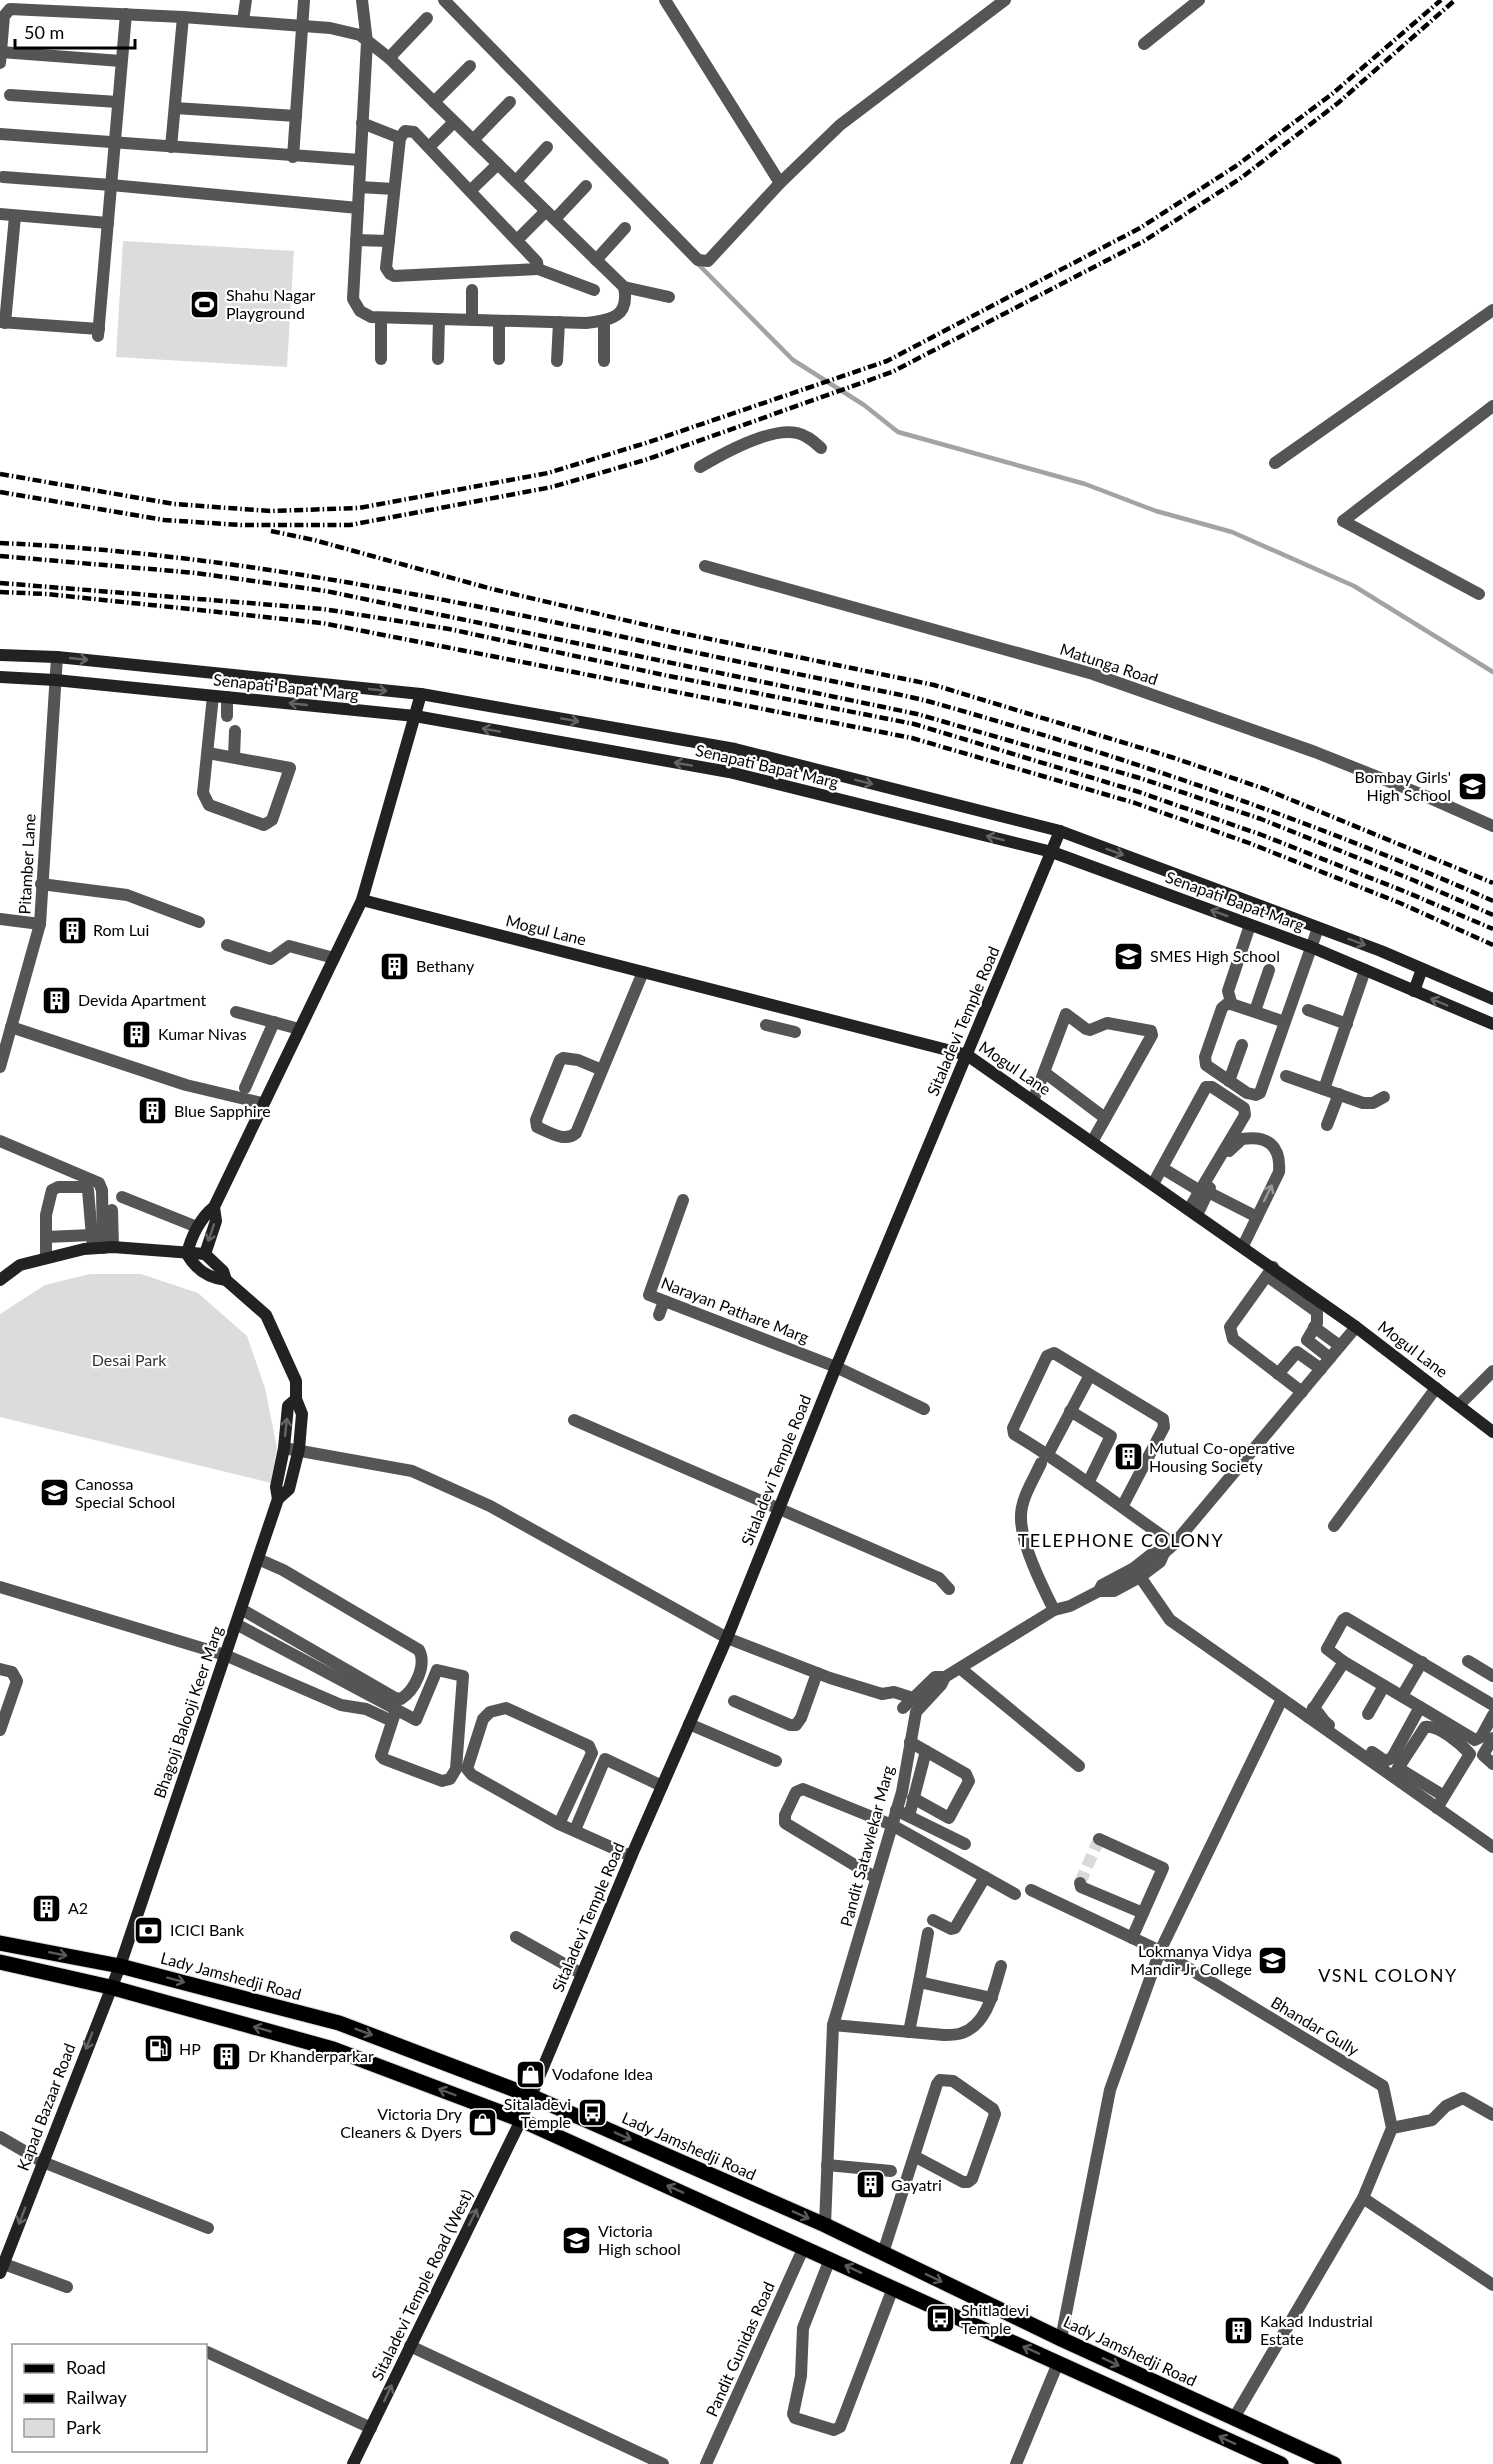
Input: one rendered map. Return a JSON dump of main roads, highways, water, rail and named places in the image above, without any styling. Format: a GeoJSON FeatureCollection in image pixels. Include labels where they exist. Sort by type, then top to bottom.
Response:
{"type":"FeatureCollection","features":[{"type":"Feature","properties":{"kind":"main road","name":"Senapati Bapat Marg"},"geometry":{"type":"LineString","coordinates":[[0,655],[57,657],[421,694],[735,749],[1060,831],[1318,928],[1493,999]]}},
{"type":"Feature","properties":{"kind":"main road","name":"Senapati Bapat Marg"},"geometry":{"type":"LineString","coordinates":[[0,677],[55,680],[415,716],[729,772],[1052,852],[1311,947],[1493,1024]]}},
{"type":"Feature","properties":{"kind":"main road"},"geometry":{"type":"LineString","coordinates":[[187,1254],[197,1227],[205,1214],[214,1207],[262,1103],[362,900],[421,694]]}},
{"type":"Feature","properties":{"kind":"main road"},"geometry":{"type":"LineString","coordinates":[[523,736],[528,713]]}},
{"type":"Feature","properties":{"kind":"main road"},"geometry":{"type":"LineString","coordinates":[[650,758],[653,735]]}},
{"type":"Feature","properties":{"kind":"main road"},"geometry":{"type":"LineString","coordinates":[[929,821],[934,800]]}},
{"type":"Feature","properties":{"kind":"main road","name":"Sitaladevi Temple Road"},"geometry":{"type":"LineString","coordinates":[[521,2120],[631,1856],[727,1638],[836,1367],[1060,831]]}},
{"type":"Feature","properties":{"kind":"main road","name":"Mogul Lane"},"geometry":{"type":"LineString","coordinates":[[362,900],[967,1054],[1243,1246],[1291,1287],[1356,1327],[1493,1432]]}},
{"type":"Feature","properties":{"kind":"main road"},"geometry":{"type":"LineString","coordinates":[[1414,991],[1422,969]]}},
{"type":"Feature","properties":{"kind":"main road"},"geometry":{"type":"LineString","coordinates":[[207,1256],[216,1221],[214,1207]]}},
{"type":"Feature","properties":{"kind":"main road"},"geometry":{"type":"LineString","coordinates":[[0,1280],[20,1265],[103,1248],[187,1254],[207,1256],[223,1271],[226,1280],[211,1278],[193,1263],[187,1254]]}},
{"type":"Feature","properties":{"kind":"main road","name":"Bhagoji Balooji Keer Marg"},"geometry":{"type":"LineString","coordinates":[[110,1987],[120,1966],[278,1499],[289,1489],[298,1449],[302,1414],[296,1399],[296,1381],[266,1315],[226,1280]]}},
{"type":"Feature","properties":{"kind":"main road"},"geometry":{"type":"LineString","coordinates":[[278,1499],[276,1487],[284,1448],[288,1406],[296,1399]]}},
{"type":"Feature","properties":{"kind":"main road","name":"Lady Jamshedji Road"},"geometry":{"type":"LineString","coordinates":[[0,1943],[120,1966],[339,2023],[531,2096],[825,2225],[1061,2339],[1334,2464]]}},
{"type":"Feature","properties":{"kind":"main road"},"geometry":{"type":"LineString","coordinates":[[0,1962],[110,1987],[333,2049],[521,2120],[1281,2464]]}},
{"type":"Feature","properties":{"kind":"main road","name":"Kapad Bazaar Road"},"geometry":{"type":"LineString","coordinates":[[2,2268],[110,1987]]}},
{"type":"Feature","properties":{"kind":"main road","name":"Sitaladevi Temple Road (West)"},"geometry":{"type":"LineString","coordinates":[[353,2464],[521,2120]]}},
{"type":"Feature","properties":{"kind":"waterway"},"geometry":{"type":"LineString","coordinates":[[697,263],[793,360],[864,405],[898,432],[1085,484],[1156,511],[1232,532],[1354,586],[1493,672]]}},
{"type":"Feature","properties":{"kind":"tunnel"},"geometry":{"type":"LineString","coordinates":[[1080,1883],[1099,1839]]}},
{"type":"Feature","properties":{"kind":"railway"},"geometry":{"type":"LineString","coordinates":[[0,474],[174,504],[270,511],[359,508],[548,473],[649,442],[887,361],[1140,228],[1236,166],[1332,94],[1441,0]]}},
{"type":"Feature","properties":{"kind":"railway"},"geometry":{"type":"LineString","coordinates":[[0,492],[164,520],[241,525],[350,525],[552,487],[645,460],[892,372],[1144,241],[1241,178],[1338,103],[1455,0]]}},
{"type":"Feature","properties":{"kind":"railway"},"geometry":{"type":"LineString","coordinates":[[271,531],[314,540],[492,589],[676,632],[934,685],[1171,757],[1265,789],[1493,883]]}},
{"type":"Feature","properties":{"kind":"railway"},"geometry":{"type":"LineString","coordinates":[[0,543],[84,548],[168,557],[335,580],[500,611],[921,699],[1074,744],[1216,791],[1356,843],[1493,901]]}},
{"type":"Feature","properties":{"kind":"railway"},"geometry":{"type":"LineString","coordinates":[[0,556],[196,573],[326,591],[917,714],[1143,779],[1261,819],[1493,915]]}},
{"type":"Feature","properties":{"kind":"railway"},"geometry":{"type":"LineString","coordinates":[[0,583],[323,609],[449,629],[664,675],[914,724],[1139,792],[1262,835],[1493,929]]}},
{"type":"Feature","properties":{"kind":"railway"},"geometry":{"type":"LineString","coordinates":[[0,592],[47,594],[322,623],[912,738],[1135,803],[1249,843],[1400,903],[1493,945]]}},
{"type":"Feature","properties":{"kind":"place","name":"Shahu Nagar Playground"},"geometry":{"type":"Point","coordinates":[205,304]}},
{"type":"Feature","properties":{"kind":"place","name":"Bombay Girls' High School"},"geometry":{"type":"Point","coordinates":[1472,786]}},
{"type":"Feature","properties":{"kind":"place","name":"Rom Lui"},"geometry":{"type":"Point","coordinates":[72,930]}},
{"type":"Feature","properties":{"kind":"place","name":"SMES High School"},"geometry":{"type":"Point","coordinates":[1129,956]}},
{"type":"Feature","properties":{"kind":"place","name":"Bethany"},"geometry":{"type":"Point","coordinates":[395,966]}},
{"type":"Feature","properties":{"kind":"place","name":"Devida Apartment"},"geometry":{"type":"Point","coordinates":[57,1000]}},
{"type":"Feature","properties":{"kind":"place","name":"Kumar Nivas"},"geometry":{"type":"Point","coordinates":[137,1034]}},
{"type":"Feature","properties":{"kind":"place","name":"Blue Sapphire"},"geometry":{"type":"Point","coordinates":[153,1111]}},
{"type":"Feature","properties":{"kind":"place","name":"Mutual Co-operative Housing Society"},"geometry":{"type":"Point","coordinates":[1128,1457]}},
{"type":"Feature","properties":{"kind":"place","name":"Canossa Special School"},"geometry":{"type":"Point","coordinates":[54,1493]}},
{"type":"Feature","properties":{"kind":"place","name":"A2"},"geometry":{"type":"Point","coordinates":[47,1908]}},
{"type":"Feature","properties":{"kind":"place","name":"ICICI Bank"},"geometry":{"type":"Point","coordinates":[149,1930]}},
{"type":"Feature","properties":{"kind":"place","name":"Lokmanya Vidya Mandir Jr College"},"geometry":{"type":"Point","coordinates":[1273,1960]}},
{"type":"Feature","properties":{"kind":"place","name":"HP"},"geometry":{"type":"Point","coordinates":[158,2049]}},
{"type":"Feature","properties":{"kind":"place","name":"Dr Khanderparkar"},"geometry":{"type":"Point","coordinates":[227,2056]}},
{"type":"Feature","properties":{"kind":"place","name":"Vodafone Idea"},"geometry":{"type":"Point","coordinates":[531,2074]}},
{"type":"Feature","properties":{"kind":"place","name":"Sitaladevi Temple"},"geometry":{"type":"Point","coordinates":[592,2113]}},
{"type":"Feature","properties":{"kind":"place","name":"Victoria Dry Cleaners & Dyers"},"geometry":{"type":"Point","coordinates":[483,2123]}},
{"type":"Feature","properties":{"kind":"place","name":"Gayatri"},"geometry":{"type":"Point","coordinates":[870,2185]}},
{"type":"Feature","properties":{"kind":"place","name":"Victoria High school"},"geometry":{"type":"Point","coordinates":[577,2240]}},
{"type":"Feature","properties":{"kind":"place","name":"Shitladevi Temple"},"geometry":{"type":"Point","coordinates":[940,2319]}},
{"type":"Feature","properties":{"kind":"place","name":"Kakad Industrial Estate"},"geometry":{"type":"Point","coordinates":[1239,2330]}},
{"type":"Feature","properties":{"kind":"district","name":"TELEPHONE COLONY"},"geometry":{"type":"Point","coordinates":[1121,1541]}},
{"type":"Feature","properties":{"kind":"district","name":"VSNL COLONY"},"geometry":{"type":"Point","coordinates":[1388,1976]}},
{"type":"Feature","properties":{"kind":"park label","name":"Desai Park"},"geometry":{"type":"Point","coordinates":[129,1360]}}]}
